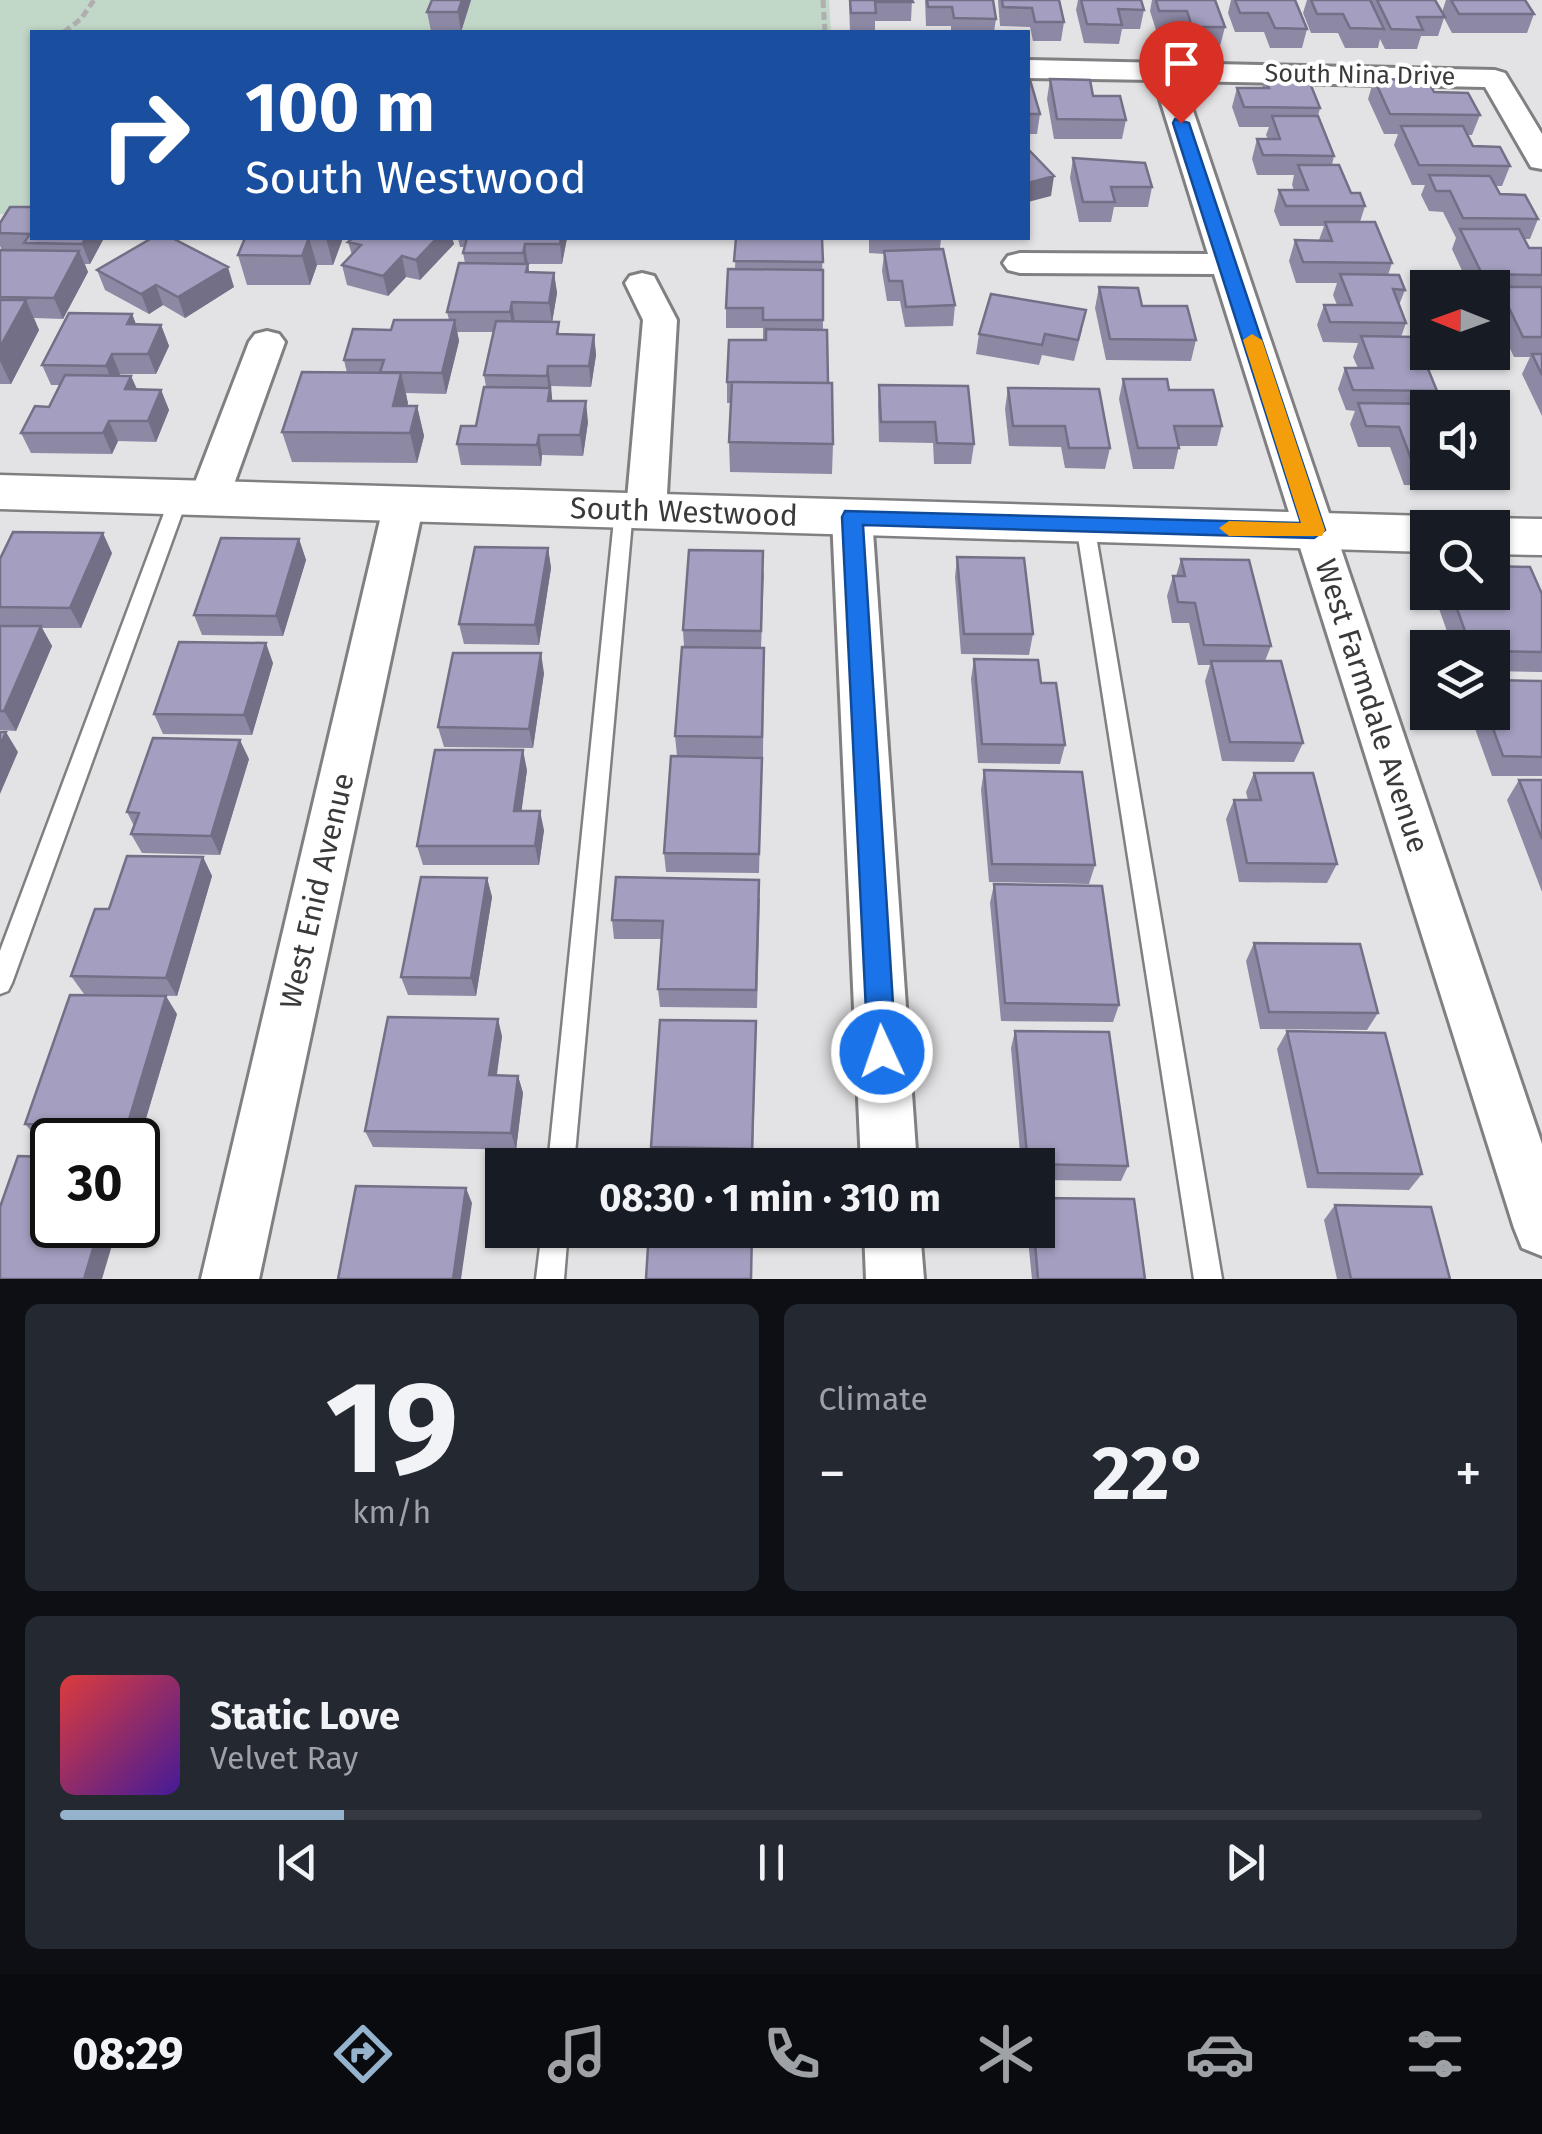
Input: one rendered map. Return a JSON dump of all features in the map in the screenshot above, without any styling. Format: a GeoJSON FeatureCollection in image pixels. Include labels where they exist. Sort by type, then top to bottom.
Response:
{"type":"FeatureCollection","features":[{"type":"Feature","properties":{"kind":"street","name":"South Nina Drive"},"geometry":{"type":"LineString","coordinates":[[1030,69],[1495,78],[1542,160]]}},
{"type":"Feature","properties":{"kind":"street","name":"West Farmdale Avenue"},"geometry":{"type":"LineString","coordinates":[[1165,70],[1542,1228]]}},
{"type":"Feature","properties":{"kind":"street"},"geometry":{"type":"LineString","coordinates":[[1020,263],[1228,264]]}},
{"type":"Feature","properties":{"kind":"street"},"geometry":{"type":"LineString","coordinates":[[635,511],[660,320],[642,283]]}},
{"type":"Feature","properties":{"kind":"street"},"geometry":{"type":"LineString","coordinates":[[194,498],[267,342]]}},
{"type":"Feature","properties":{"kind":"street","name":"South Westwood"},"geometry":{"type":"LineString","coordinates":[[0,492],[1410,533]]}},
{"type":"Feature","properties":{"kind":"street","name":"West Enid Avenue"},"geometry":{"type":"LineString","coordinates":[[230,1279],[404,503]]}},
{"type":"Feature","properties":{"kind":"street"},"geometry":{"type":"LineString","coordinates":[[852,517],[887,1148]]}},
{"type":"Feature","properties":{"kind":"street"},"geometry":{"type":"LineString","coordinates":[[893,1248],[895,1279]]}},
{"type":"Feature","properties":{"kind":"lane"},"geometry":{"type":"LineString","coordinates":[[0,983],[194,498]]}},
{"type":"Feature","properties":{"kind":"lane"},"geometry":{"type":"LineString","coordinates":[[563,1148],[635,511]]}},
{"type":"Feature","properties":{"kind":"lane"},"geometry":{"type":"LineString","coordinates":[[1086,524],[1208,1279]]}},
{"type":"Feature","properties":{"kind":"lane"},"geometry":{"type":"LineString","coordinates":[[550,1279],[553,1248]]}},
{"type":"Feature","properties":{"kind":"path"},"geometry":{"type":"LineString","coordinates":[[67,30],[81,19],[94,0]]}},
{"type":"Feature","properties":{"kind":"path"},"geometry":{"type":"LineString","coordinates":[[823,0],[825,30]]}},
{"type":"Feature","properties":{"kind":"green space"},"geometry":{"type":"Polygon","coordinates":[[[0,0],[829,0],[831,30],[30,30],[30,214],[0,214],[0,0]]]}},
{"type":"Feature","properties":{"kind":"building"},"geometry":{"type":"Polygon","coordinates":[[[432,0],[462,0],[458,12],[427,12],[432,0]]]}},
{"type":"Feature","properties":{"kind":"building"},"geometry":{"type":"Polygon","coordinates":[[[850,0],[913,2],[875,2],[876,13],[851,13],[850,0]]]}},
{"type":"Feature","properties":{"kind":"building"},"geometry":{"type":"Polygon","coordinates":[[[927,0],[993,0],[996,19],[954,18],[952,7],[928,7],[927,0]]]}},
{"type":"Feature","properties":{"kind":"building"},"geometry":{"type":"Polygon","coordinates":[[[1002,0],[1059,0],[1064,22],[1035,22],[1032,8],[1003,7],[1002,0]]]}},
{"type":"Feature","properties":{"kind":"building"},"geometry":{"type":"Polygon","coordinates":[[[1081,0],[1141,0],[1144,10],[1118,9],[1122,25],[1087,24],[1081,0]]]}},
{"type":"Feature","properties":{"kind":"building"},"geometry":{"type":"Polygon","coordinates":[[[1156,0],[1215,0],[1225,27],[1192,27],[1187,11],[1159,11],[1156,0]]]}},
{"type":"Feature","properties":{"kind":"building"},"geometry":{"type":"Polygon","coordinates":[[[1235,0],[1295,0],[1307,29],[1275,28],[1268,13],[1240,13],[1235,0]]]}},
{"type":"Feature","properties":{"kind":"building"},"geometry":{"type":"Polygon","coordinates":[[[1311,0],[1370,0],[1384,29],[1350,28],[1343,14],[1317,14],[1311,0]]]}},
{"type":"Feature","properties":{"kind":"building"},"geometry":{"type":"Polygon","coordinates":[[[1377,0],[1435,0],[1445,17],[1417,17],[1423,30],[1391,29],[1377,0]]]}},
{"type":"Feature","properties":{"kind":"building"},"geometry":{"type":"Polygon","coordinates":[[[1451,0],[1525,0],[1534,14],[1459,14],[1451,0]]]}},
{"type":"Feature","properties":{"kind":"building"},"geometry":{"type":"Polygon","coordinates":[[[1265,78],[1308,78],[1320,108],[1244,107],[1237,88],[1269,88],[1265,78]]]}},
{"type":"Feature","properties":{"kind":"building"},"geometry":{"type":"Polygon","coordinates":[[[1050,79],[1090,80],[1093,96],[1120,96],[1126,120],[1057,119],[1050,79]]]}},
{"type":"Feature","properties":{"kind":"building"},"geometry":{"type":"Polygon","coordinates":[[[1374,79],[1428,80],[1434,92],[1468,93],[1480,115],[1390,114],[1374,79]]]}},
{"type":"Feature","properties":{"kind":"building"},"geometry":{"type":"Polygon","coordinates":[[[1030,80],[1040,114],[1030,114],[1030,80]]]}},
{"type":"Feature","properties":{"kind":"building"},"geometry":{"type":"Polygon","coordinates":[[[1272,116],[1318,116],[1334,156],[1263,155],[1257,139],[1280,139],[1272,116]]]}},
{"type":"Feature","properties":{"kind":"building"},"geometry":{"type":"Polygon","coordinates":[[[1401,126],[1463,126],[1473,146],[1500,147],[1510,166],[1419,165],[1401,126]]]}},
{"type":"Feature","properties":{"kind":"building"},"geometry":{"type":"Polygon","coordinates":[[[1030,151],[1054,176],[1030,182],[1030,151]]]}},
{"type":"Feature","properties":{"kind":"building"},"geometry":{"type":"Polygon","coordinates":[[[1073,158],[1145,163],[1152,187],[1111,187],[1115,202],[1083,202],[1073,158]]]}},
{"type":"Feature","properties":{"kind":"building"},"geometry":{"type":"Polygon","coordinates":[[[1298,165],[1339,165],[1351,193],[1360,193],[1365,206],[1286,206],[1279,190],[1308,190],[1298,165]]]}},
{"type":"Feature","properties":{"kind":"building"},"geometry":{"type":"Polygon","coordinates":[[[1429,175],[1490,176],[1500,194],[1525,195],[1538,219],[1463,218],[1450,191],[1436,191],[1429,175]]]}},
{"type":"Feature","properties":{"kind":"building"},"geometry":{"type":"Polygon","coordinates":[[[10,207],[30,207],[30,234],[0,233],[0,223],[10,207]]]}},
{"type":"Feature","properties":{"kind":"building"},"geometry":{"type":"Polygon","coordinates":[[[1325,222],[1375,222],[1392,263],[1303,262],[1295,240],[1332,241],[1325,222]]]}},
{"type":"Feature","properties":{"kind":"building"},"geometry":{"type":"Polygon","coordinates":[[[1460,229],[1519,229],[1529,248],[1542,248],[1542,275],[1480,270],[1460,229]]]}},
{"type":"Feature","properties":{"kind":"building"},"geometry":{"type":"Polygon","coordinates":[[[30,234],[30,240],[85,240],[82,244],[24,243],[30,234]]]}},
{"type":"Feature","properties":{"kind":"building"},"geometry":{"type":"Polygon","coordinates":[[[149,240],[176,240],[228,267],[178,297],[156,285],[141,294],[97,270],[149,240]]]}},
{"type":"Feature","properties":{"kind":"building"},"geometry":{"type":"Polygon","coordinates":[[[244,240],[308,240],[302,256],[238,255],[244,240]]]}},
{"type":"Feature","properties":{"kind":"building"},"geometry":{"type":"Polygon","coordinates":[[[435,240],[416,260],[402,256],[383,276],[342,265],[361,245],[348,242],[435,240]]]}},
{"type":"Feature","properties":{"kind":"building"},"geometry":{"type":"Polygon","coordinates":[[[466,240],[561,240],[560,244],[525,244],[523,253],[463,253],[466,240]]]}},
{"type":"Feature","properties":{"kind":"building"},"geometry":{"type":"Polygon","coordinates":[[[736,240],[822,240],[823,262],[734,261],[736,240]]]}},
{"type":"Feature","properties":{"kind":"building"},"geometry":{"type":"Polygon","coordinates":[[[943,249],[955,305],[906,307],[902,281],[889,281],[884,251],[943,249]]]}},
{"type":"Feature","properties":{"kind":"building"},"geometry":{"type":"Polygon","coordinates":[[[0,250],[79,251],[54,298],[0,297],[0,250]]]}},
{"type":"Feature","properties":{"kind":"building"},"geometry":{"type":"Polygon","coordinates":[[[459,263],[528,264],[526,272],[554,273],[549,303],[512,302],[510,312],[447,312],[459,263]]]}},
{"type":"Feature","properties":{"kind":"building"},"geometry":{"type":"Polygon","coordinates":[[[728,269],[823,270],[823,320],[763,320],[763,308],[726,308],[728,269]]]}},
{"type":"Feature","properties":{"kind":"building"},"geometry":{"type":"Polygon","coordinates":[[[1340,274],[1399,275],[1405,290],[1393,289],[1406,323],[1330,322],[1324,305],[1352,305],[1340,274]]]}},
{"type":"Feature","properties":{"kind":"building"},"geometry":{"type":"Polygon","coordinates":[[[1099,287],[1138,288],[1142,306],[1187,306],[1196,340],[1110,339],[1099,287]]]}},
{"type":"Feature","properties":{"kind":"building"},"geometry":{"type":"Polygon","coordinates":[[[1510,287],[1542,287],[1542,337],[1523,337],[1510,310],[1510,287]]]}},
{"type":"Feature","properties":{"kind":"building"},"geometry":{"type":"Polygon","coordinates":[[[991,294],[1086,310],[1078,340],[1045,334],[1042,345],[979,334],[991,294]]]}},
{"type":"Feature","properties":{"kind":"building"},"geometry":{"type":"Polygon","coordinates":[[[0,300],[26,300],[0,347],[0,300]]]}},
{"type":"Feature","properties":{"kind":"building"},"geometry":{"type":"Polygon","coordinates":[[[69,313],[132,314],[127,324],[161,325],[148,354],[112,354],[106,366],[42,365],[69,313]]]}},
{"type":"Feature","properties":{"kind":"building"},"geometry":{"type":"Polygon","coordinates":[[[394,320],[455,320],[442,373],[380,372],[384,360],[344,360],[353,329],[391,330],[394,320]]]}},
{"type":"Feature","properties":{"kind":"building"},"geometry":{"type":"Polygon","coordinates":[[[496,321],[559,322],[557,334],[594,335],[589,366],[548,366],[547,376],[484,375],[496,321]]]}},
{"type":"Feature","properties":{"kind":"building"},"geometry":{"type":"Polygon","coordinates":[[[766,329],[827,330],[828,383],[727,382],[729,340],[766,340],[766,329]]]}},
{"type":"Feature","properties":{"kind":"building"},"geometry":{"type":"Polygon","coordinates":[[[1361,336],[1410,337],[1410,370],[1428,370],[1437,390],[1353,390],[1345,368],[1373,368],[1361,336]]]}},
{"type":"Feature","properties":{"kind":"building"},"geometry":{"type":"Polygon","coordinates":[[[1532,354],[1542,354],[1542,375],[1532,354]]]}},
{"type":"Feature","properties":{"kind":"building"},"geometry":{"type":"Polygon","coordinates":[[[302,372],[401,373],[393,406],[417,406],[410,433],[282,432],[302,372]]]}},
{"type":"Feature","properties":{"kind":"building"},"geometry":{"type":"Polygon","coordinates":[[[65,375],[131,376],[125,389],[161,390],[148,421],[109,421],[103,433],[21,433],[35,406],[49,407],[65,375]]]}},
{"type":"Feature","properties":{"kind":"building"},"geometry":{"type":"Polygon","coordinates":[[[1123,379],[1167,379],[1169,390],[1213,390],[1222,426],[1174,426],[1179,448],[1138,448],[1123,379]]]}},
{"type":"Feature","properties":{"kind":"building"},"geometry":{"type":"Polygon","coordinates":[[[732,382],[832,383],[833,444],[729,442],[732,382]]]}},
{"type":"Feature","properties":{"kind":"building"},"geometry":{"type":"Polygon","coordinates":[[[879,385],[968,386],[974,444],[937,443],[935,422],[881,422],[879,385]]]}},
{"type":"Feature","properties":{"kind":"building"},"geometry":{"type":"Polygon","coordinates":[[[484,387],[550,388],[548,401],[586,401],[580,435],[539,435],[537,445],[457,444],[461,426],[476,426],[484,387]]]}},
{"type":"Feature","properties":{"kind":"building"},"geometry":{"type":"Polygon","coordinates":[[[1008,388],[1099,389],[1110,448],[1069,448],[1065,426],[1013,426],[1008,388]]]}},
{"type":"Feature","properties":{"kind":"building"},"geometry":{"type":"Polygon","coordinates":[[[1358,403],[1410,404],[1410,456],[1399,427],[1366,426],[1358,403]]]}},
{"type":"Feature","properties":{"kind":"building"},"geometry":{"type":"Polygon","coordinates":[[[13,532],[103,533],[70,608],[0,607],[0,559],[13,532]]]}},
{"type":"Feature","properties":{"kind":"building"},"geometry":{"type":"Polygon","coordinates":[[[221,538],[299,539],[276,616],[194,615],[221,538]]]}},
{"type":"Feature","properties":{"kind":"building"},"geometry":{"type":"Polygon","coordinates":[[[475,547],[548,548],[535,625],[459,624],[475,547]]]}},
{"type":"Feature","properties":{"kind":"building"},"geometry":{"type":"Polygon","coordinates":[[[689,550],[763,551],[761,631],[683,630],[689,550]]]}},
{"type":"Feature","properties":{"kind":"building"},"geometry":{"type":"Polygon","coordinates":[[[957,557],[1024,558],[1033,634],[964,634],[957,557]]]}},
{"type":"Feature","properties":{"kind":"building"},"geometry":{"type":"Polygon","coordinates":[[[1181,559],[1249,560],[1271,646],[1204,645],[1195,603],[1178,602],[1173,576],[1185,576],[1181,559]]]}},
{"type":"Feature","properties":{"kind":"building"},"geometry":{"type":"Polygon","coordinates":[[[1510,566],[1530,567],[1542,594],[1542,652],[1510,651],[1510,630],[1465,630],[1457,610],[1510,610],[1510,566]]]}},
{"type":"Feature","properties":{"kind":"building"},"geometry":{"type":"Polygon","coordinates":[[[0,626],[41,626],[4,711],[0,711],[0,626]]]}},
{"type":"Feature","properties":{"kind":"building"},"geometry":{"type":"Polygon","coordinates":[[[179,642],[266,643],[244,715],[154,714],[179,642]]]}},
{"type":"Feature","properties":{"kind":"building"},"geometry":{"type":"Polygon","coordinates":[[[682,647],[764,648],[762,737],[675,736],[682,647]]]}},
{"type":"Feature","properties":{"kind":"building"},"geometry":{"type":"Polygon","coordinates":[[[453,653],[541,653],[529,729],[438,727],[453,653]]]}},
{"type":"Feature","properties":{"kind":"building"},"geometry":{"type":"Polygon","coordinates":[[[974,659],[1038,660],[1041,683],[1056,683],[1065,745],[982,744],[974,659]]]}},
{"type":"Feature","properties":{"kind":"building"},"geometry":{"type":"Polygon","coordinates":[[[1211,661],[1281,661],[1303,743],[1230,742],[1211,661]]]}},
{"type":"Feature","properties":{"kind":"building"},"geometry":{"type":"Polygon","coordinates":[[[1510,680],[1542,681],[1542,757],[1503,756],[1494,730],[1510,730],[1510,680]]]}},
{"type":"Feature","properties":{"kind":"building"},"geometry":{"type":"Polygon","coordinates":[[[153,738],[240,740],[211,836],[131,834],[139,813],[127,812],[153,738]]]}},
{"type":"Feature","properties":{"kind":"building"},"geometry":{"type":"Polygon","coordinates":[[[435,750],[523,750],[514,811],[540,811],[535,846],[417,846],[435,750]]]}},
{"type":"Feature","properties":{"kind":"building"},"geometry":{"type":"Polygon","coordinates":[[[671,756],[762,758],[759,854],[664,853],[671,756]]]}},
{"type":"Feature","properties":{"kind":"building"},"geometry":{"type":"Polygon","coordinates":[[[984,770],[1082,772],[1095,865],[992,864],[984,770]]]}},
{"type":"Feature","properties":{"kind":"building"},"geometry":{"type":"Polygon","coordinates":[[[1254,773],[1313,773],[1337,864],[1247,863],[1234,800],[1261,800],[1254,773]]]}},
{"type":"Feature","properties":{"kind":"building"},"geometry":{"type":"Polygon","coordinates":[[[1519,780],[1542,780],[1542,839],[1519,780]]]}},
{"type":"Feature","properties":{"kind":"building"},"geometry":{"type":"Polygon","coordinates":[[[127,856],[203,857],[166,978],[71,976],[95,909],[109,909],[127,856]]]}},
{"type":"Feature","properties":{"kind":"building"},"geometry":{"type":"Polygon","coordinates":[[[421,877],[487,878],[471,978],[401,977],[421,877]]]}},
{"type":"Feature","properties":{"kind":"building"},"geometry":{"type":"Polygon","coordinates":[[[616,877],[759,880],[756,990],[658,989],[663,921],[612,920],[616,877]]]}},
{"type":"Feature","properties":{"kind":"building"},"geometry":{"type":"Polygon","coordinates":[[[994,884],[1102,886],[1119,1005],[1005,1003],[994,884]]]}},
{"type":"Feature","properties":{"kind":"building"},"geometry":{"type":"Polygon","coordinates":[[[1254,943],[1360,944],[1378,1013],[1269,1012],[1254,943]]]}},
{"type":"Feature","properties":{"kind":"building"},"geometry":{"type":"Polygon","coordinates":[[[70,995],[166,996],[129,1118],[30,1118],[30,1124],[25,1124],[70,995]]]}},
{"type":"Feature","properties":{"kind":"building"},"geometry":{"type":"Polygon","coordinates":[[[388,1017],[498,1019],[489,1075],[518,1076],[511,1133],[365,1131],[388,1017]]]}},
{"type":"Feature","properties":{"kind":"building"},"geometry":{"type":"Polygon","coordinates":[[[660,1020],[756,1021],[752,1148],[651,1147],[660,1020]]]}},
{"type":"Feature","properties":{"kind":"building"},"geometry":{"type":"Polygon","coordinates":[[[1015,1031],[1109,1032],[1128,1166],[1055,1165],[1055,1148],[1026,1148],[1015,1031]]]}},
{"type":"Feature","properties":{"kind":"building"},"geometry":{"type":"Polygon","coordinates":[[[1287,1031],[1385,1033],[1422,1174],[1318,1173],[1287,1031]]]}},
{"type":"Feature","properties":{"kind":"building"},"geometry":{"type":"Polygon","coordinates":[[[18,1156],[30,1156],[30,1248],[93,1248],[84,1279],[0,1279],[0,1207],[18,1156]]]}},
{"type":"Feature","properties":{"kind":"building"},"geometry":{"type":"Polygon","coordinates":[[[356,1186],[466,1188],[453,1279],[338,1279],[356,1186]]]}},
{"type":"Feature","properties":{"kind":"building"},"geometry":{"type":"Polygon","coordinates":[[[1055,1198],[1134,1199],[1145,1279],[1038,1279],[1035,1248],[1055,1248],[1055,1198]]]}},
{"type":"Feature","properties":{"kind":"building"},"geometry":{"type":"Polygon","coordinates":[[[1335,1205],[1431,1207],[1450,1279],[1351,1279],[1335,1205]]]}},
{"type":"Feature","properties":{"kind":"building"},"geometry":{"type":"Polygon","coordinates":[[[648,1248],[752,1248],[751,1279],[646,1279],[648,1248]]]}},
{"type":"Feature","properties":{"kind":"slow traffic"},"geometry":{"type":"LineString","coordinates":[[1229,528],[1314,530],[1252,340]]}},
{"type":"Feature","properties":{"kind":"route"},"geometry":{"type":"LineString","coordinates":[[882,1052],[852,517],[1314,530],[1181,123]]}}]}
